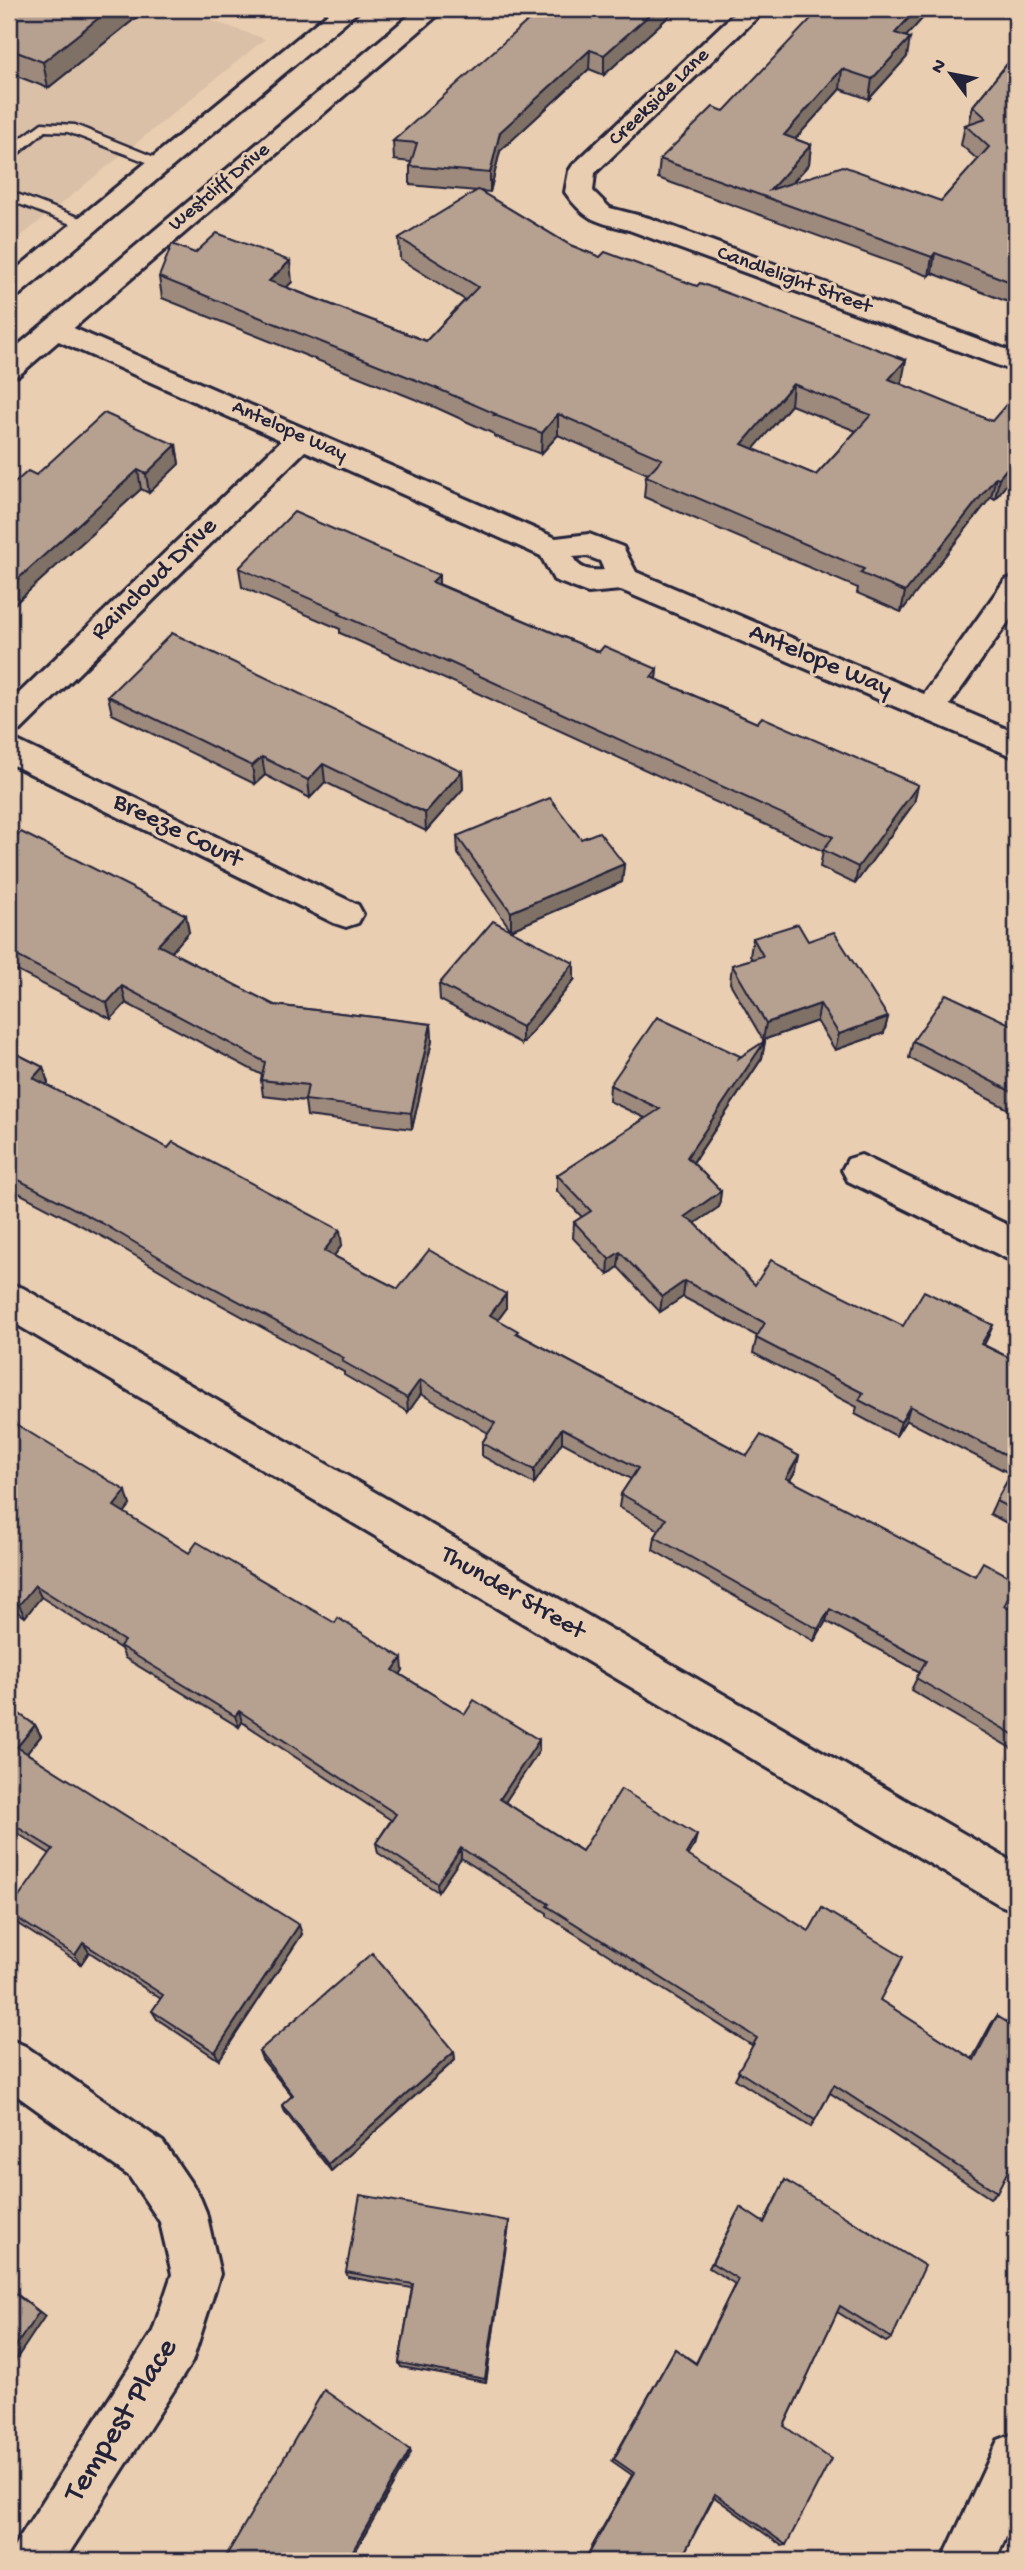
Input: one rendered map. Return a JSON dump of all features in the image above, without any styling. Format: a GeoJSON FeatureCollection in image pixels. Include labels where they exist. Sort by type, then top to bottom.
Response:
{"type":"FeatureCollection","features":[{"type":"Feature","properties":{"kind":"street"},"geometry":{"type":"LineString","coordinates":[[15,306],[86,225],[348,9]]}},
{"type":"Feature","properties":{"kind":"street","name":"Westcliff Drive"},"geometry":{"type":"LineString","coordinates":[[9,368],[432,9]]}},
{"type":"Feature","properties":{"kind":"street","name":"Creekside Lane"},"geometry":{"type":"LineString","coordinates":[[579,192],[582,171],[753,9]]}},
{"type":"Feature","properties":{"kind":"street","name":"Candlelight Street"},"geometry":{"type":"LineString","coordinates":[[579,192],[600,214],[639,224],[1016,363]]}},
{"type":"Feature","properties":{"kind":"street","name":"Antelope Way"},"geometry":{"type":"LineString","coordinates":[[15,306],[55,329],[553,549],[565,572],[587,582],[624,579],[1016,746]]}},
{"type":"Feature","properties":{"kind":"street","name":"Raincloud Drive"},"geometry":{"type":"LineString","coordinates":[[9,722],[302,438]]}},
{"type":"Feature","properties":{"kind":"street"},"geometry":{"type":"LineString","coordinates":[[930,709],[1016,588]]}},
{"type":"Feature","properties":{"kind":"street","name":"Breeze Court"},"geometry":{"type":"LineString","coordinates":[[9,749],[346,914]]}},
{"type":"Feature","properties":{"kind":"street"},"geometry":{"type":"LineString","coordinates":[[861,1170],[1016,1247]]}},
{"type":"Feature","properties":{"kind":"street","name":"Thunder Street"},"geometry":{"type":"LineString","coordinates":[[9,1300],[1016,1889]]}},
{"type":"Feature","properties":{"kind":"street","name":"Tempest Place"},"geometry":{"type":"LineString","coordinates":[[9,2062],[146,2159],[182,2212],[196,2274],[174,2344],[34,2561]]}},
{"type":"Feature","properties":{"kind":"street"},"geometry":{"type":"LineString","coordinates":[[968,2561],[1016,2458]]}},
{"type":"Feature","properties":{"kind":"lane"},"geometry":{"type":"LineString","coordinates":[[9,154],[42,127],[70,128],[162,163]]}},
{"type":"Feature","properties":{"kind":"lane"},"geometry":{"type":"LineString","coordinates":[[9,195],[86,225]]}},
{"type":"Feature","properties":{"kind":"shaded area"},"geometry":{"type":"Polygon","coordinates":[[[9,9],[179,9],[265,39],[9,246],[9,9]]]}},
{"type":"Feature","properties":{"kind":"building"},"geometry":{"type":"Polygon","coordinates":[[[17,9],[110,9],[43,62],[9,49],[9,15],[17,9]]]}},
{"type":"Feature","properties":{"kind":"building"},"geometry":{"type":"Polygon","coordinates":[[[541,9],[656,9],[604,55],[590,50],[500,132],[490,173],[410,166],[417,143],[393,141],[541,9]]]}},
{"type":"Feature","properties":{"kind":"building"},"geometry":{"type":"Polygon","coordinates":[[[820,9],[917,9],[895,33],[910,38],[872,79],[842,69],[784,135],[811,145],[770,190],[843,166],[941,201],[989,147],[965,125],[986,118],[973,106],[1016,53],[1016,284],[935,253],[932,257],[660,159],[713,107],[724,111],[820,9]]]}},
{"type":"Feature","properties":{"kind":"building"},"geometry":{"type":"Polygon","coordinates":[[[478,190],[570,245],[600,257],[605,252],[697,286],[700,283],[906,360],[889,379],[992,421],[1011,399],[1016,401],[1016,457],[999,478],[996,477],[905,592],[860,573],[864,569],[646,476],[662,459],[558,414],[542,433],[159,277],[172,244],[195,253],[217,233],[290,261],[269,281],[426,341],[478,287],[399,238],[478,190]],[[793,384],[742,444],[816,475],[871,415],[793,384]]]}},
{"type":"Feature","properties":{"kind":"building"},"geometry":{"type":"Polygon","coordinates":[[[104,413],[176,445],[146,474],[138,470],[9,587],[9,488],[28,471],[36,475],[104,413]]]}},
{"type":"Feature","properties":{"kind":"building"},"geometry":{"type":"Polygon","coordinates":[[[294,512],[439,575],[432,582],[599,652],[604,646],[657,669],[651,677],[757,723],[762,717],[918,785],[858,867],[823,850],[833,837],[239,568],[294,512]]]}},
{"type":"Feature","properties":{"kind":"building"},"geometry":{"type":"Polygon","coordinates":[[[172,633],[462,771],[425,813],[323,764],[308,780],[262,757],[252,766],[108,696],[172,633]]]}},
{"type":"Feature","properties":{"kind":"building"},"geometry":{"type":"Polygon","coordinates":[[[550,798],[581,839],[599,832],[624,864],[511,912],[457,836],[550,798]]]}},
{"type":"Feature","properties":{"kind":"building"},"geometry":{"type":"Polygon","coordinates":[[[21,832],[186,915],[158,945],[274,1005],[431,1024],[411,1113],[305,1100],[308,1085],[261,1080],[265,1062],[122,986],[107,1003],[9,952],[9,843],[21,832]]]}},
{"type":"Feature","properties":{"kind":"building"},"geometry":{"type":"Polygon","coordinates":[[[493,921],[574,963],[522,1027],[439,984],[493,921]]]}},
{"type":"Feature","properties":{"kind":"building"},"geometry":{"type":"Polygon","coordinates":[[[798,924],[808,941],[834,932],[888,1017],[839,1034],[820,1004],[766,1023],[732,965],[763,956],[753,938],[798,924]]]}},
{"type":"Feature","properties":{"kind":"building"},"geometry":{"type":"Polygon","coordinates":[[[946,994],[1016,1027],[1016,1094],[913,1041],[946,994]]]}},
{"type":"Feature","properties":{"kind":"building"},"geometry":{"type":"Polygon","coordinates":[[[657,1017],[740,1056],[739,1058],[765,1041],[687,1157],[721,1191],[684,1217],[694,1222],[755,1285],[771,1260],[903,1326],[924,1291],[993,1325],[981,1344],[1016,1361],[1016,1460],[910,1406],[901,1422],[859,1400],[863,1393],[756,1338],[765,1323],[685,1281],[662,1297],[620,1252],[609,1259],[574,1222],[591,1211],[557,1175],[660,1109],[610,1085],[657,1017]]]}},
{"type":"Feature","properties":{"kind":"building"},"geometry":{"type":"Polygon","coordinates":[[[9,1050],[43,1067],[33,1078],[168,1148],[173,1142],[340,1230],[324,1251],[398,1289],[429,1250],[506,1294],[490,1315],[518,1331],[516,1333],[747,1456],[761,1435],[799,1456],[786,1478],[975,1576],[983,1562],[1016,1580],[1004,1606],[1016,1613],[1016,1736],[916,1678],[926,1661],[830,1609],[818,1629],[655,1537],[666,1519],[621,1494],[638,1468],[562,1428],[534,1470],[482,1443],[495,1423],[420,1380],[407,1398],[342,1361],[344,1358],[186,1273],[102,1223],[9,1175],[9,1050]]]}},
{"type":"Feature","properties":{"kind":"building"},"geometry":{"type":"Polygon","coordinates":[[[9,1420],[126,1491],[114,1506],[189,1553],[197,1542],[335,1623],[338,1618],[402,1658],[393,1670],[465,1714],[474,1700],[539,1740],[500,1799],[582,1851],[621,1789],[697,1835],[686,1854],[809,1931],[822,1908],[903,1957],[880,2000],[974,2060],[997,2016],[1016,2028],[1016,2155],[997,2192],[834,2085],[815,2120],[738,2071],[757,2038],[547,1906],[549,1904],[461,1848],[437,1883],[376,1843],[396,1814],[239,1711],[235,1716],[120,1646],[124,1641],[35,1585],[19,1605],[9,1599],[9,1420]]]}},
{"type":"Feature","properties":{"kind":"building"},"geometry":{"type":"Polygon","coordinates":[[[1016,1465],[1016,1511],[996,1501],[1016,1465]]]}},
{"type":"Feature","properties":{"kind":"building"},"geometry":{"type":"Polygon","coordinates":[[[9,1707],[35,1725],[17,1747],[299,1925],[215,2052],[152,2011],[163,1995],[83,1943],[75,1955],[9,1913],[53,1849],[9,1822],[9,1707]]]}},
{"type":"Feature","properties":{"kind":"building"},"geometry":{"type":"Polygon","coordinates":[[[372,1953],[454,2052],[328,2164],[282,2105],[293,2095],[259,2051],[372,1953]]]}},
{"type":"Feature","properties":{"kind":"building"},"geometry":{"type":"Polygon","coordinates":[[[785,2180],[925,2266],[892,2338],[840,2306],[784,2426],[831,2459],[786,2545],[715,2494],[680,2561],[585,2561],[634,2473],[614,2459],[675,2349],[696,2364],[738,2279],[712,2263],[740,2207],[764,2223],[785,2180]]]}},
{"type":"Feature","properties":{"kind":"building"},"geometry":{"type":"Polygon","coordinates":[[[360,2195],[509,2221],[485,2379],[399,2363],[413,2284],[346,2272],[360,2195]]]}},
{"type":"Feature","properties":{"kind":"building"},"geometry":{"type":"Polygon","coordinates":[[[9,2289],[39,2312],[9,2356],[9,2289]]]}},
{"type":"Feature","properties":{"kind":"building"},"geometry":{"type":"Polygon","coordinates":[[[324,2390],[410,2450],[347,2561],[223,2561],[324,2390]]]}}]}
